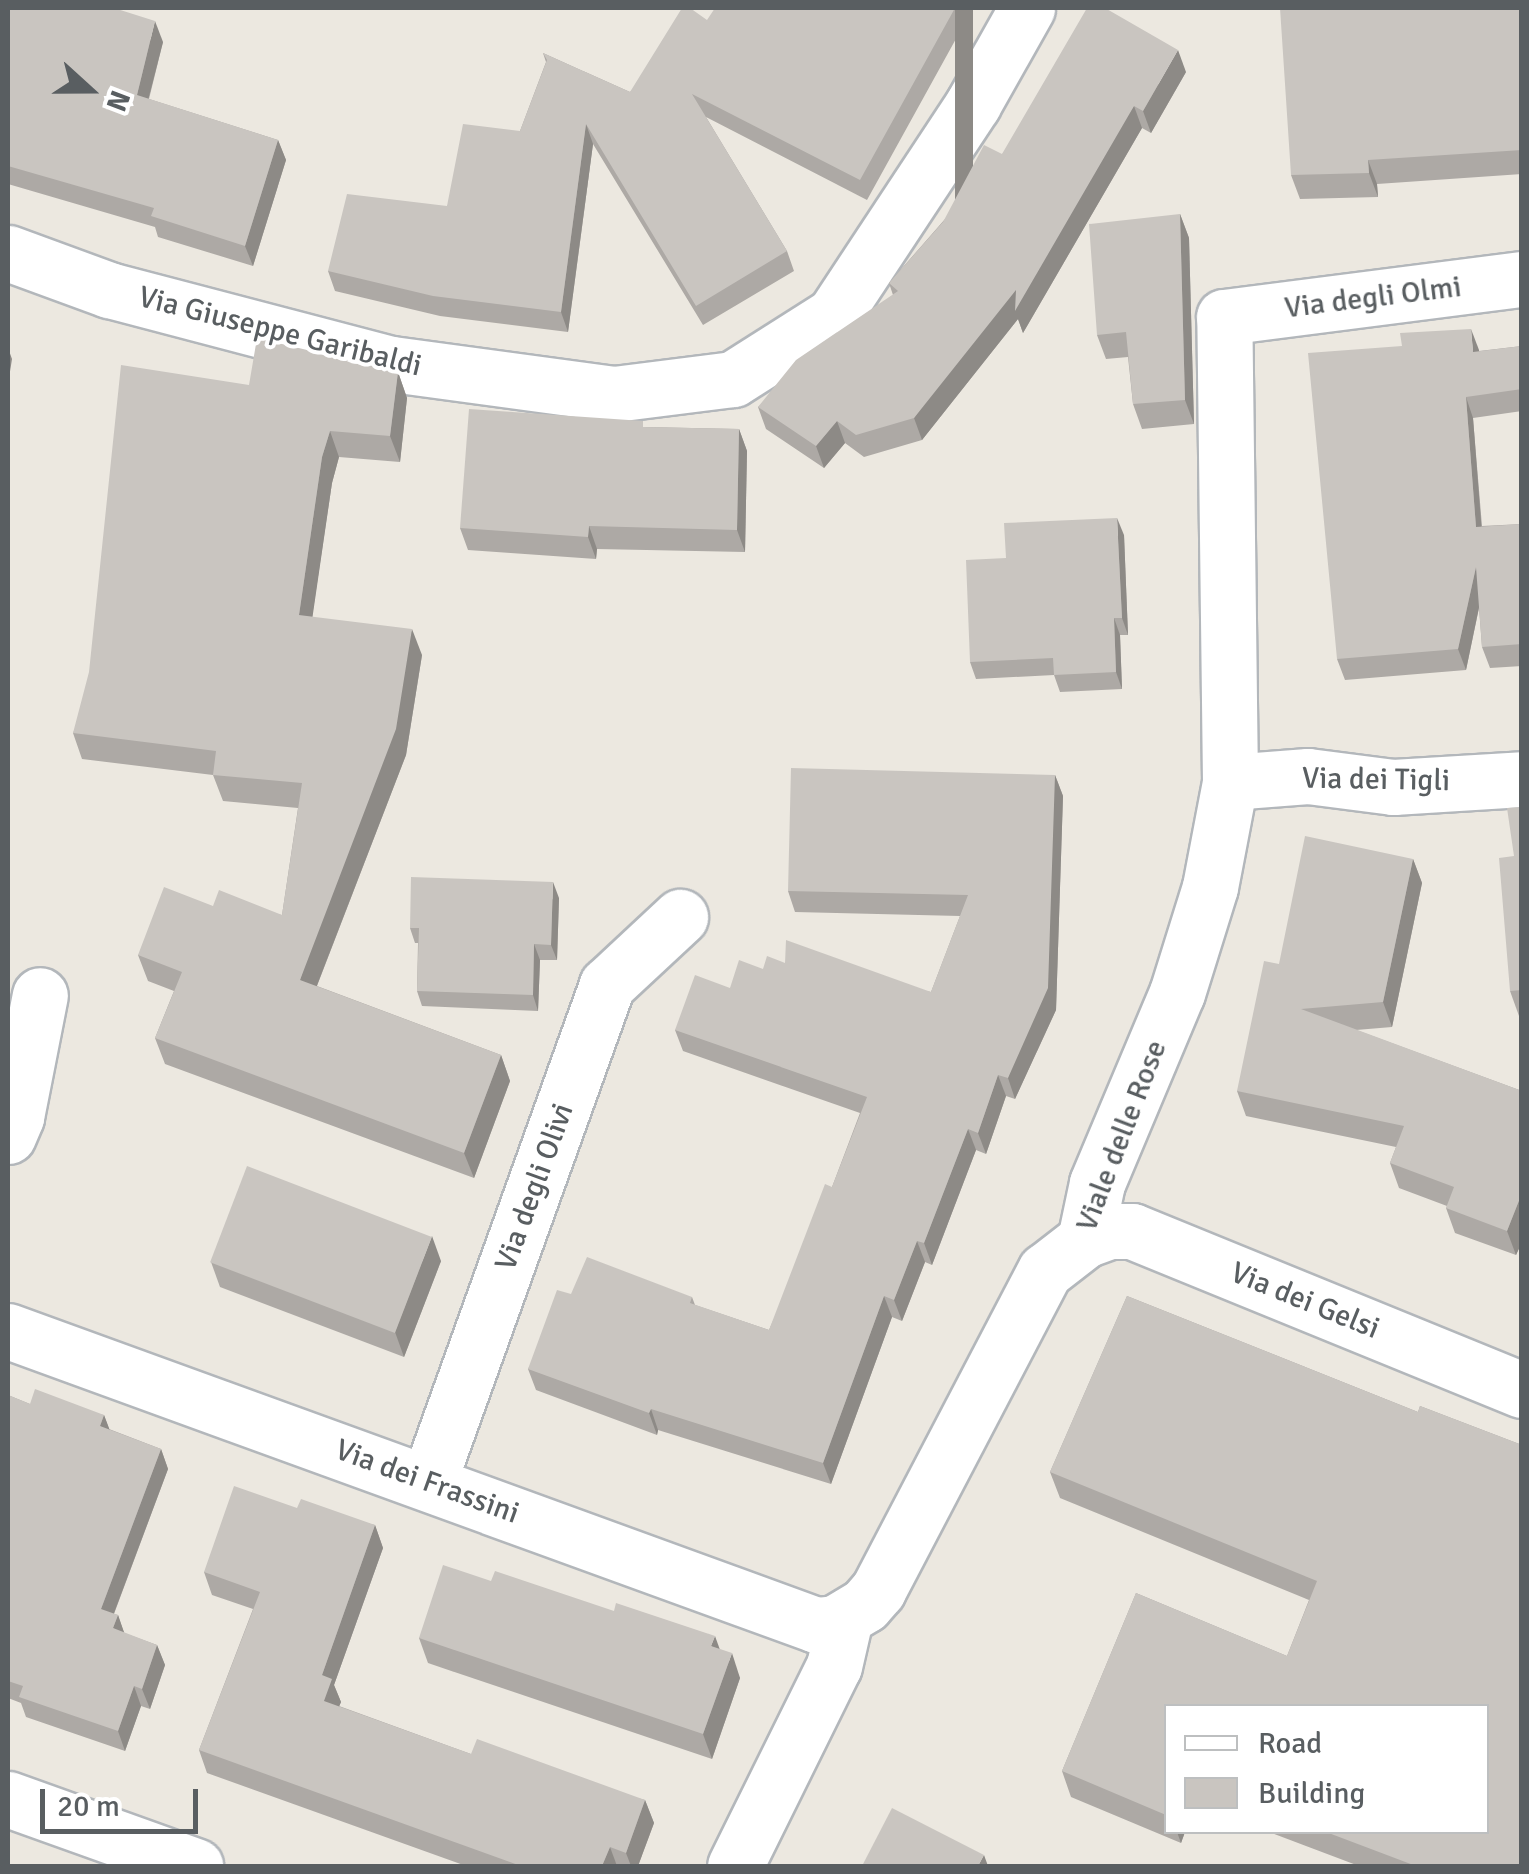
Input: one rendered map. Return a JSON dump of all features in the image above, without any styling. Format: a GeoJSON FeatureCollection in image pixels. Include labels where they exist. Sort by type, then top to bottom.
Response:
{"type":"FeatureCollection","features":[{"type":"Feature","properties":{"kind":"street","name":"Via Giuseppe Garibaldi"},"geometry":{"type":"LineString","coordinates":[[8,253],[109,290],[392,364],[614,394],[734,380],[834,315],[973,104],[1028,8]]}},
{"type":"Feature","properties":{"kind":"street","name":"Via degli Olmi"},"geometry":{"type":"LineString","coordinates":[[1224,317],[1522,278]]}},
{"type":"Feature","properties":{"kind":"street","name":"Viale delle Rose"},"geometry":{"type":"LineString","coordinates":[[846,1618],[878,1590],[1045,1271],[1086,1240],[1088,1210],[1101,1172],[1178,993],[1210,887],[1230,782],[1224,317]]}},
{"type":"Feature","properties":{"kind":"street","name":"Via dei Tigli"},"geometry":{"type":"LineString","coordinates":[[1230,782],[1308,776],[1393,786],[1522,779]]}},
{"type":"Feature","properties":{"kind":"street","name":"Via degli Olivi"},"geometry":{"type":"LineString","coordinates":[[428,1483],[608,985],[680,917]]}},
{"type":"Feature","properties":{"kind":"street"},"geometry":{"type":"LineString","coordinates":[[8,1136],[16,1117],[40,995]]}},
{"type":"Feature","properties":{"kind":"street","name":"Via dei Gelsi"},"geometry":{"type":"LineString","coordinates":[[1086,1240],[1110,1231],[1132,1231],[1522,1390]]}},
{"type":"Feature","properties":{"kind":"street","name":"Via dei Frassini"},"geometry":{"type":"LineString","coordinates":[[8,1331],[816,1625],[846,1618]]}},
{"type":"Feature","properties":{"kind":"street"},"geometry":{"type":"LineString","coordinates":[[735,1866],[834,1666],[846,1618]]}},
{"type":"Feature","properties":{"kind":"street"},"geometry":{"type":"LineString","coordinates":[[8,1799],[195,1866]]}},
{"type":"Feature","properties":{"kind":"building"},"geometry":{"type":"Polygon","coordinates":[[[8,8],[114,8],[155,21],[137,95],[278,140],[245,246],[151,216],[154,208],[8,166],[8,8]]]}},
{"type":"Feature","properties":{"kind":"building"},"geometry":{"type":"Polygon","coordinates":[[[682,8],[690,8],[707,20],[715,8],[955,8],[860,180],[692,94],[787,251],[696,306],[586,124],[561,312],[433,296],[328,271],[347,194],[447,206],[463,124],[520,131],[547,60],[543,53],[630,92],[682,8]]]}},
{"type":"Feature","properties":{"kind":"building"},"geometry":{"type":"Polygon","coordinates":[[[1087,8],[1105,8],[1178,50],[1143,111],[1134,106],[1015,311],[1016,290],[914,418],[856,435],[837,421],[816,446],[758,407],[796,360],[898,291],[889,283],[943,222],[984,145],[1002,154],[1087,8]]]}},
{"type":"Feature","properties":{"kind":"building"},"geometry":{"type":"Polygon","coordinates":[[[1280,8],[1522,8],[1522,150],[1368,160],[1369,173],[1291,175],[1280,8]]]}},
{"type":"Feature","properties":{"kind":"building"},"geometry":{"type":"Polygon","coordinates":[[[1180,214],[1185,400],[1133,404],[1126,332],[1097,335],[1089,224],[1180,214]]]}},
{"type":"Feature","properties":{"kind":"building"},"geometry":{"type":"Polygon","coordinates":[[[1471,329],[1473,352],[1522,346],[1522,389],[1466,397],[1476,527],[1522,524],[1522,644],[1482,647],[1476,567],[1458,649],[1337,659],[1308,353],[1402,346],[1400,333],[1471,329]]]}},
{"type":"Feature","properties":{"kind":"building"},"geometry":{"type":"Polygon","coordinates":[[[257,338],[398,372],[390,436],[330,431],[322,457],[299,615],[412,629],[396,729],[300,980],[501,1055],[464,1153],[155,1038],[182,972],[138,955],[164,887],[213,906],[219,890],[282,915],[302,783],[213,775],[216,751],[73,733],[89,672],[121,365],[249,385],[257,338]]]}},
{"type":"Feature","properties":{"kind":"building"},"geometry":{"type":"Polygon","coordinates":[[[469,409],[643,421],[643,427],[739,429],[737,530],[589,526],[588,537],[460,528],[469,409]]]}},
{"type":"Feature","properties":{"kind":"building"},"geometry":{"type":"Polygon","coordinates":[[[1117,518],[1122,618],[1114,618],[1116,672],[1054,675],[1053,658],[970,662],[966,560],[1006,558],[1004,523],[1117,518]]]}},
{"type":"Feature","properties":{"kind":"building"},"geometry":{"type":"Polygon","coordinates":[[[791,768],[1055,775],[1048,988],[1008,1078],[998,1075],[978,1133],[968,1129],[924,1243],[917,1241],[894,1300],[884,1296],[823,1463],[651,1409],[649,1413],[528,1369],[557,1290],[571,1294],[587,1257],[692,1297],[690,1303],[769,1330],[825,1184],[832,1187],[867,1097],[675,1030],[695,975],[730,988],[739,960],[763,969],[767,956],[785,963],[786,940],[931,992],[968,895],[788,891],[791,768]]]}},
{"type":"Feature","properties":{"kind":"building"},"geometry":{"type":"Polygon","coordinates":[[[1522,807],[1522,990],[1510,991],[1499,858],[1514,856],[1507,808],[1522,807]]]}},
{"type":"Feature","properties":{"kind":"building"},"geometry":{"type":"Polygon","coordinates":[[[1305,836],[1413,859],[1383,1002],[1301,1009],[1522,1091],[1522,1193],[1507,1231],[1446,1208],[1454,1187],[1390,1163],[1404,1126],[1237,1091],[1264,961],[1279,964],[1305,836]]]}},
{"type":"Feature","properties":{"kind":"building"},"geometry":{"type":"Polygon","coordinates":[[[411,877],[553,882],[551,945],[534,944],[533,995],[417,991],[419,928],[410,928],[411,877]]]}},
{"type":"Feature","properties":{"kind":"building"},"geometry":{"type":"Polygon","coordinates":[[[247,1166],[432,1237],[395,1333],[210,1262],[247,1166]]]}},
{"type":"Feature","properties":{"kind":"building"},"geometry":{"type":"Polygon","coordinates":[[[1127,1296],[1418,1412],[1420,1406],[1522,1445],[1522,1866],[1416,1866],[1331,1834],[1489,1834],[1489,1704],[1164,1704],[1164,1814],[1062,1771],[1136,1593],[1287,1656],[1317,1581],[1050,1472],[1127,1296]]]}},
{"type":"Feature","properties":{"kind":"building"},"geometry":{"type":"Polygon","coordinates":[[[35,1389],[104,1415],[100,1426],[161,1449],[101,1609],[118,1615],[113,1628],[157,1645],[142,1689],[134,1686],[118,1731],[19,1697],[23,1686],[8,1681],[8,1395],[30,1404],[35,1389]]]}},
{"type":"Feature","properties":{"kind":"building"},"geometry":{"type":"Polygon","coordinates":[[[234,1486],[297,1508],[301,1499],[375,1525],[322,1675],[332,1679],[324,1701],[471,1754],[477,1739],[645,1800],[626,1853],[610,1847],[602,1866],[521,1866],[199,1750],[260,1592],[204,1572],[234,1486]]]}},
{"type":"Feature","properties":{"kind":"building"},"geometry":{"type":"Polygon","coordinates":[[[443,1565],[491,1581],[495,1571],[614,1611],[616,1603],[715,1636],[711,1646],[732,1653],[703,1734],[419,1638],[443,1565]]]}},
{"type":"Feature","properties":{"kind":"building"},"geometry":{"type":"Polygon","coordinates":[[[892,1808],[984,1855],[978,1866],[862,1866],[892,1808]]]}}]}
